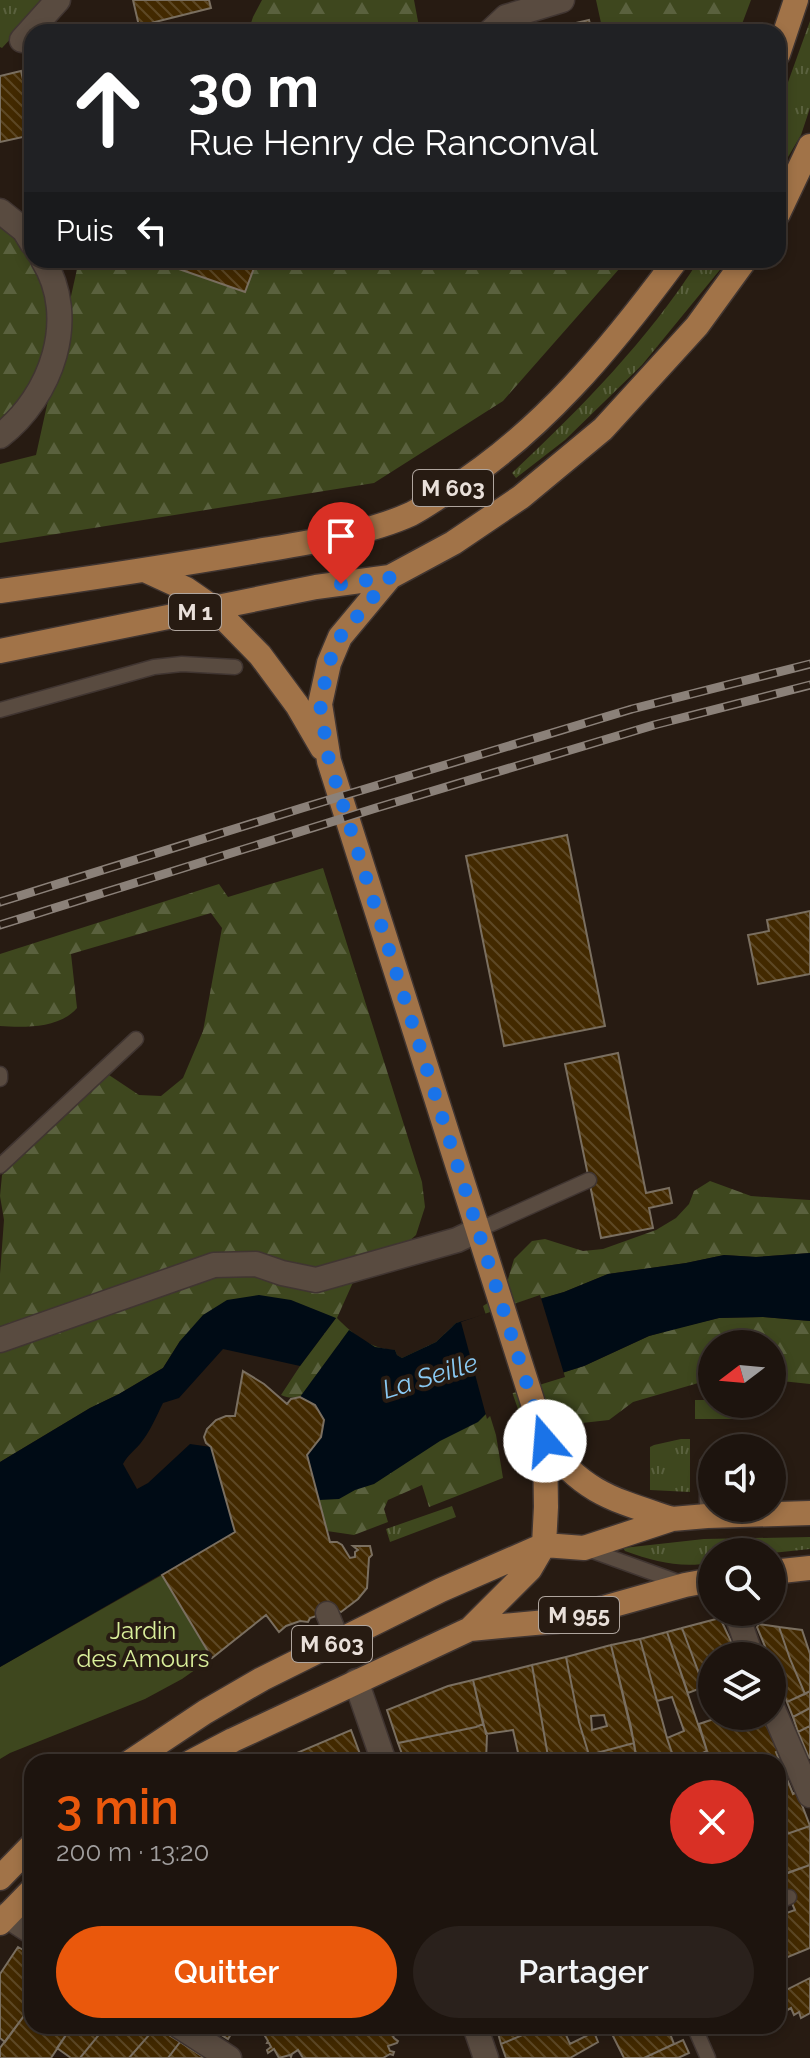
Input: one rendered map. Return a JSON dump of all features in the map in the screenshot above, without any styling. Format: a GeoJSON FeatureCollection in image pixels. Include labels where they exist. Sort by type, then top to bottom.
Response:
{"type":"FeatureCollection","features":[{"type":"Feature","properties":{"kind":"main road"},"geometry":{"type":"LineString","coordinates":[[786,30],[796,0]]}},
{"type":"Feature","properties":{"kind":"main road"},"geometry":{"type":"LineString","coordinates":[[786,197],[810,146]]}},
{"type":"Feature","properties":{"kind":"main road","name":"M 603"},"geometry":{"type":"LineString","coordinates":[[147,571],[340,536],[411,514],[469,478],[529,431],[603,353],[670,268]]}},
{"type":"Feature","properties":{"kind":"main road","name":"M 603"},"geometry":{"type":"LineString","coordinates":[[206,1754],[470,1629],[530,1569],[544,1545],[545,1441],[329,761],[320,704],[329,663],[340,637],[390,577],[453,543],[521,497],[603,429],[697,326],[739,268]]}},
{"type":"Feature","properties":{"kind":"main road","name":"M 603"},"geometry":{"type":"LineString","coordinates":[[147,571],[186,589],[215,609],[260,655],[297,705],[329,761]]}},
{"type":"Feature","properties":{"kind":"main road","name":"M 1"},"geometry":{"type":"LineString","coordinates":[[0,591],[147,571]]}},
{"type":"Feature","properties":{"kind":"main road","name":"M 1"},"geometry":{"type":"LineString","coordinates":[[0,651],[316,587],[390,577]]}},
{"type":"Feature","properties":{"kind":"main road"},"geometry":{"type":"LineString","coordinates":[[545,1441],[559,1460],[584,1483],[622,1502],[672,1519]]}},
{"type":"Feature","properties":{"kind":"main road"},"geometry":{"type":"LineString","coordinates":[[786,1514],[810,1513]]}},
{"type":"Feature","properties":{"kind":"main road"},"geometry":{"type":"LineString","coordinates":[[544,1545],[584,1548],[672,1519],[698,1517]]}},
{"type":"Feature","properties":{"kind":"main road","name":"M 603"},"geometry":{"type":"LineString","coordinates":[[142,1754],[262,1679],[441,1590],[544,1545]]}},
{"type":"Feature","properties":{"kind":"main road"},"geometry":{"type":"LineString","coordinates":[[786,1571],[810,1568]]}},
{"type":"Feature","properties":{"kind":"main road","name":"M 955"},"geometry":{"type":"LineString","coordinates":[[470,1629],[557,1621],[698,1583]]}},
{"type":"Feature","properties":{"kind":"main road"},"geometry":{"type":"LineString","coordinates":[[0,1878],[24,1853]]}},
{"type":"Feature","properties":{"kind":"main road"},"geometry":{"type":"LineString","coordinates":[[3,1919],[24,1898]]}},
{"type":"Feature","properties":{"kind":"street"},"geometry":{"type":"LineString","coordinates":[[33,24],[58,0]]}},
{"type":"Feature","properties":{"kind":"street"},"geometry":{"type":"LineString","coordinates":[[499,24],[506,17],[562,0]]}},
{"type":"Feature","properties":{"kind":"street"},"geometry":{"type":"LineString","coordinates":[[0,211],[24,230]]}},
{"type":"Feature","properties":{"kind":"street"},"geometry":{"type":"LineString","coordinates":[[0,436],[14,425],[37,395],[53,362],[60,328],[57,295],[48,268]]}},
{"type":"Feature","properties":{"kind":"street"},"geometry":{"type":"LineString","coordinates":[[0,1340],[214,1265],[256,1264],[316,1280],[457,1240],[478,1230]]}},
{"type":"Feature","properties":{"kind":"street"},"geometry":{"type":"LineString","coordinates":[[327,1613],[338,1640]]}},
{"type":"Feature","properties":{"kind":"street"},"geometry":{"type":"LineString","coordinates":[[356,1681],[381,1754]]}},
{"type":"Feature","properties":{"kind":"street"},"geometry":{"type":"LineString","coordinates":[[782,1730],[810,1795]]}},
{"type":"Feature","properties":{"kind":"street"},"geometry":{"type":"LineString","coordinates":[[3,1919],[24,1928]]}},
{"type":"Feature","properties":{"kind":"street"},"geometry":{"type":"LineString","coordinates":[[192,2034],[229,2058]]}},
{"type":"Feature","properties":{"kind":"street"},"geometry":{"type":"LineString","coordinates":[[478,2034],[486,2058]]}},
{"type":"Feature","properties":{"kind":"lane"},"geometry":{"type":"LineString","coordinates":[[0,710],[154,667],[182,664],[235,667]]}},
{"type":"Feature","properties":{"kind":"lane"},"geometry":{"type":"LineString","coordinates":[[0,1166],[136,1039]]}},
{"type":"Feature","properties":{"kind":"lane"},"geometry":{"type":"LineString","coordinates":[[478,1230],[589,1180]]}},
{"type":"Feature","properties":{"kind":"lane"},"geometry":{"type":"LineString","coordinates":[[584,1548],[685,1585]]}},
{"type":"Feature","properties":{"kind":"lane"},"geometry":{"type":"LineString","coordinates":[[698,2034],[708,2058]]}},
{"type":"Feature","properties":{"kind":"green space"},"geometry":{"type":"Polygon","coordinates":[[[0,0],[46,0],[2,48],[0,47],[0,0]]]}},
{"type":"Feature","properties":{"kind":"green space"},"geometry":{"type":"Polygon","coordinates":[[[262,0],[414,0],[418,24],[251,24],[262,0]]]}},
{"type":"Feature","properties":{"kind":"green space"},"geometry":{"type":"Polygon","coordinates":[[[596,0],[751,0],[742,24],[601,24],[596,0]]]}},
{"type":"Feature","properties":{"kind":"green space"},"geometry":{"type":"Polygon","coordinates":[[[810,21],[810,108],[801,135],[786,160],[786,88],[810,21]]]}},
{"type":"Feature","properties":{"kind":"green space"},"geometry":{"type":"Polygon","coordinates":[[[0,211],[24,235],[24,268],[35,268],[60,328],[0,436],[0,211]]]}},
{"type":"Feature","properties":{"kind":"green space"},"geometry":{"type":"Polygon","coordinates":[[[620,268],[503,401],[374,483],[0,543],[0,464],[36,455],[77,269],[620,268]]]}},
{"type":"Feature","properties":{"kind":"green space"},"geometry":{"type":"Polygon","coordinates":[[[693,268],[721,268],[642,365],[565,440],[516,478],[512,473],[588,398],[636,345],[693,268]]]}},
{"type":"Feature","properties":{"kind":"green space"},"geometry":{"type":"Polygon","coordinates":[[[323,868],[422,1182],[425,1207],[416,1235],[388,1260],[359,1269],[337,1318],[363,1340],[395,1350],[402,1358],[436,1342],[461,1322],[496,1435],[503,1478],[429,1507],[422,1485],[388,1500],[384,1509],[388,1522],[354,1535],[327,1531],[307,1455],[321,1437],[324,1420],[309,1400],[281,1395],[336,1318],[180,1341],[163,1368],[0,1462],[2,1175],[77,1100],[109,1075],[139,1095],[161,1096],[183,1078],[203,1031],[222,928],[211,913],[71,954],[77,1008],[61,1020],[42,1025],[0,1026],[0,954],[219,884],[228,897],[323,868]]]}},
{"type":"Feature","properties":{"kind":"green space"},"geometry":{"type":"Polygon","coordinates":[[[710,1181],[751,1196],[810,1200],[810,1253],[756,1257],[724,1255],[608,1274],[564,1292],[486,1315],[483,1306],[506,1286],[514,1259],[532,1241],[545,1239],[583,1251],[603,1249],[656,1230],[676,1218],[689,1204],[694,1191],[710,1181]]]}},
{"type":"Feature","properties":{"kind":"green space"},"geometry":{"type":"Polygon","coordinates":[[[763,1317],[810,1321],[810,1384],[786,1381],[786,1330],[698,1330],[698,1383],[633,1402],[609,1420],[582,1423],[530,1444],[511,1389],[584,1366],[649,1336],[719,1318],[763,1317]]]}},
{"type":"Feature","properties":{"kind":"green space"},"geometry":{"type":"Polygon","coordinates":[[[695,1400],[698,1400],[698,1418],[752,1418],[752,1419],[695,1419],[695,1400]]]}},
{"type":"Feature","properties":{"kind":"green space"},"geometry":{"type":"Polygon","coordinates":[[[690,1439],[690,1492],[650,1490],[650,1447],[690,1439]]]}},
{"type":"Feature","properties":{"kind":"green space"},"geometry":{"type":"Polygon","coordinates":[[[452,1506],[456,1517],[390,1542],[386,1529],[452,1506]]]}},
{"type":"Feature","properties":{"kind":"green space"},"geometry":{"type":"Polygon","coordinates":[[[810,1537],[810,1549],[786,1552],[786,1538],[757,1538],[810,1537]]]}},
{"type":"Feature","properties":{"kind":"green space"},"geometry":{"type":"Polygon","coordinates":[[[698,1540],[698,1564],[657,1561],[623,1548],[698,1540]]]}},
{"type":"Feature","properties":{"kind":"green space","name":"Jardin des Amours"},"geometry":{"type":"Polygon","coordinates":[[[162,1575],[212,1658],[145,1699],[0,1759],[0,1667],[162,1575]]]}},
{"type":"Feature","properties":{"kind":"water","name":"La Seille"},"geometry":{"type":"Polygon","coordinates":[[[810,1253],[810,1321],[763,1317],[719,1318],[649,1336],[584,1366],[511,1389],[478,1422],[440,1441],[374,1484],[339,1499],[319,1500],[307,1455],[321,1437],[324,1420],[315,1405],[300,1397],[349,1330],[375,1347],[395,1350],[402,1358],[436,1342],[456,1323],[564,1292],[608,1274],[724,1255],[756,1257],[810,1253]]]}},
{"type":"Feature","properties":{"kind":"water"},"geometry":{"type":"Polygon","coordinates":[[[259,1295],[291,1300],[336,1318],[300,1366],[223,1349],[179,1398],[163,1403],[147,1434],[123,1464],[137,1489],[148,1483],[190,1444],[211,1447],[235,1532],[0,1667],[0,1462],[163,1368],[180,1341],[203,1315],[227,1300],[259,1295]]]}},
{"type":"Feature","properties":{"kind":"pier"},"geometry":{"type":"Polygon","coordinates":[[[540,1295],[565,1377],[513,1393],[487,1419],[461,1322],[540,1295]]]}},
{"type":"Feature","properties":{"kind":"building"},"geometry":{"type":"Polygon","coordinates":[[[133,0],[209,0],[211,8],[139,24],[133,0]]]}},
{"type":"Feature","properties":{"kind":"building"},"geometry":{"type":"Polygon","coordinates":[[[21,71],[24,84],[24,137],[0,142],[0,76],[21,71]]]}},
{"type":"Feature","properties":{"kind":"building"},"geometry":{"type":"Polygon","coordinates":[[[176,268],[254,268],[245,292],[176,268]]]}},
{"type":"Feature","properties":{"kind":"building"},"geometry":{"type":"Polygon","coordinates":[[[567,835],[605,1026],[504,1046],[466,856],[567,835]]]}},
{"type":"Feature","properties":{"kind":"building"},"geometry":{"type":"Polygon","coordinates":[[[810,911],[810,974],[758,984],[748,935],[769,931],[767,920],[810,911]]]}},
{"type":"Feature","properties":{"kind":"building"},"geometry":{"type":"Polygon","coordinates":[[[618,1053],[646,1193],[669,1188],[672,1203],[649,1208],[653,1228],[601,1238],[565,1064],[618,1053]]]}},
{"type":"Feature","properties":{"kind":"building"},"geometry":{"type":"Polygon","coordinates":[[[243,1371],[287,1404],[291,1399],[300,1397],[315,1405],[324,1420],[321,1437],[307,1455],[330,1542],[342,1545],[350,1558],[355,1557],[358,1550],[353,1546],[370,1546],[372,1555],[369,1558],[367,1588],[341,1612],[334,1610],[310,1618],[308,1622],[300,1621],[286,1626],[279,1632],[266,1615],[212,1658],[162,1575],[235,1532],[211,1447],[204,1437],[216,1420],[235,1416],[243,1371]]]}},
{"type":"Feature","properties":{"kind":"building"},"geometry":{"type":"Polygon","coordinates":[[[698,1624],[724,1626],[731,1642],[698,1642],[698,1671],[682,1628],[698,1624]]]}},
{"type":"Feature","properties":{"kind":"building"},"geometry":{"type":"Polygon","coordinates":[[[757,1627],[779,1627],[784,1642],[763,1642],[757,1627]]]}},
{"type":"Feature","properties":{"kind":"building"},"geometry":{"type":"Polygon","coordinates":[[[779,1627],[802,1630],[810,1654],[810,1691],[805,1694],[786,1642],[779,1627]]]}},
{"type":"Feature","properties":{"kind":"building"},"geometry":{"type":"Polygon","coordinates":[[[682,1628],[698,1671],[698,1689],[688,1693],[667,1632],[682,1628]]]}},
{"type":"Feature","properties":{"kind":"building"},"geometry":{"type":"Polygon","coordinates":[[[667,1632],[707,1751],[700,1754],[672,1754],[667,1738],[684,1731],[672,1697],[657,1701],[640,1639],[667,1632]]]}},
{"type":"Feature","properties":{"kind":"building"},"geometry":{"type":"Polygon","coordinates":[[[640,1639],[672,1754],[636,1754],[611,1645],[640,1639]]]}},
{"type":"Feature","properties":{"kind":"building"},"geometry":{"type":"Polygon","coordinates":[[[611,1645],[634,1743],[589,1754],[566,1657],[611,1645]],[[604,1715],[591,1716],[592,1730],[607,1726],[604,1715]]]}},
{"type":"Feature","properties":{"kind":"building"},"geometry":{"type":"Polygon","coordinates":[[[786,1647],[805,1694],[787,1702],[786,1699],[786,1647]]]}},
{"type":"Feature","properties":{"kind":"building"},"geometry":{"type":"Polygon","coordinates":[[[566,1657],[589,1754],[548,1754],[532,1665],[566,1657]]]}},
{"type":"Feature","properties":{"kind":"building"},"geometry":{"type":"Polygon","coordinates":[[[532,1665],[548,1754],[518,1754],[513,1730],[486,1734],[473,1680],[532,1665]]]}},
{"type":"Feature","properties":{"kind":"building"},"geometry":{"type":"Polygon","coordinates":[[[473,1680],[483,1724],[398,1743],[387,1710],[448,1686],[473,1680]]]}},
{"type":"Feature","properties":{"kind":"building"},"geometry":{"type":"Polygon","coordinates":[[[810,1691],[810,1708],[793,1717],[787,1702],[810,1691]]]}},
{"type":"Feature","properties":{"kind":"building"},"geometry":{"type":"Polygon","coordinates":[[[810,1708],[810,1726],[798,1732],[793,1717],[810,1708]]]}},
{"type":"Feature","properties":{"kind":"building"},"geometry":{"type":"Polygon","coordinates":[[[483,1724],[487,1734],[486,1754],[402,1754],[398,1743],[483,1724]]]}},
{"type":"Feature","properties":{"kind":"building"},"geometry":{"type":"Polygon","coordinates":[[[810,1726],[810,1757],[809,1758],[798,1732],[810,1726]]]}},
{"type":"Feature","properties":{"kind":"building"},"geometry":{"type":"Polygon","coordinates":[[[351,1730],[360,1754],[294,1754],[351,1730]]]}},
{"type":"Feature","properties":{"kind":"building"},"geometry":{"type":"Polygon","coordinates":[[[701,1730],[770,1730],[779,1751],[777,1754],[700,1754],[707,1751],[701,1730]]]}},
{"type":"Feature","properties":{"kind":"building"},"geometry":{"type":"Polygon","coordinates":[[[634,1743],[636,1754],[593,1754],[634,1743]]]}},
{"type":"Feature","properties":{"kind":"building"},"geometry":{"type":"Polygon","coordinates":[[[786,1777],[793,1794],[797,1792],[810,1826],[786,1834],[786,1777]]]}},
{"type":"Feature","properties":{"kind":"building"},"geometry":{"type":"Polygon","coordinates":[[[810,1826],[810,1865],[786,1873],[786,1834],[810,1826]]]}},
{"type":"Feature","properties":{"kind":"building"},"geometry":{"type":"Polygon","coordinates":[[[810,1865],[810,1948],[786,1958],[786,1913],[795,1910],[786,1890],[786,1874],[810,1865]]]}},
{"type":"Feature","properties":{"kind":"building"},"geometry":{"type":"Polygon","coordinates":[[[18,1947],[24,1950],[24,2016],[5,2042],[0,2038],[0,1974],[18,1947]]]}},
{"type":"Feature","properties":{"kind":"building"},"geometry":{"type":"Polygon","coordinates":[[[810,1978],[810,2013],[801,2018],[799,2012],[794,2015],[791,2008],[786,2011],[786,1990],[810,1978]]]}},
{"type":"Feature","properties":{"kind":"building"},"geometry":{"type":"Polygon","coordinates":[[[24,2016],[24,2034],[67,2034],[51,2058],[0,2058],[0,2048],[24,2016]]]}},
{"type":"Feature","properties":{"kind":"building"},"geometry":{"type":"Polygon","coordinates":[[[67,2034],[100,2034],[80,2058],[71,2058],[57,2048],[67,2034]]]}},
{"type":"Feature","properties":{"kind":"building"},"geometry":{"type":"Polygon","coordinates":[[[100,2034],[150,2034],[129,2058],[80,2058],[100,2034]]]}},
{"type":"Feature","properties":{"kind":"building"},"geometry":{"type":"Polygon","coordinates":[[[150,2034],[167,2034],[180,2042],[168,2058],[129,2058],[150,2034]]]}},
{"type":"Feature","properties":{"kind":"building"},"geometry":{"type":"Polygon","coordinates":[[[264,2034],[392,2034],[398,2041],[388,2046],[393,2055],[383,2058],[303,2058],[298,2050],[291,2057],[279,2058],[274,2049],[268,2053],[271,2047],[264,2034]]]}},
{"type":"Feature","properties":{"kind":"building"},"geometry":{"type":"Polygon","coordinates":[[[498,2034],[525,2034],[501,2044],[498,2034]]]}},
{"type":"Feature","properties":{"kind":"building"},"geometry":{"type":"Polygon","coordinates":[[[525,2034],[566,2034],[570,2044],[595,2034],[598,2042],[570,2058],[506,2058],[501,2044],[525,2034]]]}},
{"type":"Feature","properties":{"kind":"building"},"geometry":{"type":"Polygon","coordinates":[[[612,2034],[670,2034],[674,2044],[644,2058],[624,2058],[612,2034]]]}},
{"type":"Feature","properties":{"kind":"building"},"geometry":{"type":"Polygon","coordinates":[[[683,2040],[689,2053],[678,2058],[644,2058],[683,2040]]]}},
{"type":"Feature","properties":{"kind":"building"},"geometry":{"type":"Polygon","coordinates":[[[180,2042],[205,2058],[168,2058],[180,2042]]]}},
{"type":"Feature","properties":{"kind":"railway"},"geometry":{"type":"LineString","coordinates":[[0,902],[632,709],[810,664]]}},
{"type":"Feature","properties":{"kind":"railway"},"geometry":{"type":"LineString","coordinates":[[0,925],[654,725],[810,685]]}},
{"type":"Feature","properties":{"kind":"route"},"geometry":{"type":"LineString","coordinates":[[341,584],[390,577],[340,637],[329,663],[320,704],[329,761],[545,1441]]}}]}
